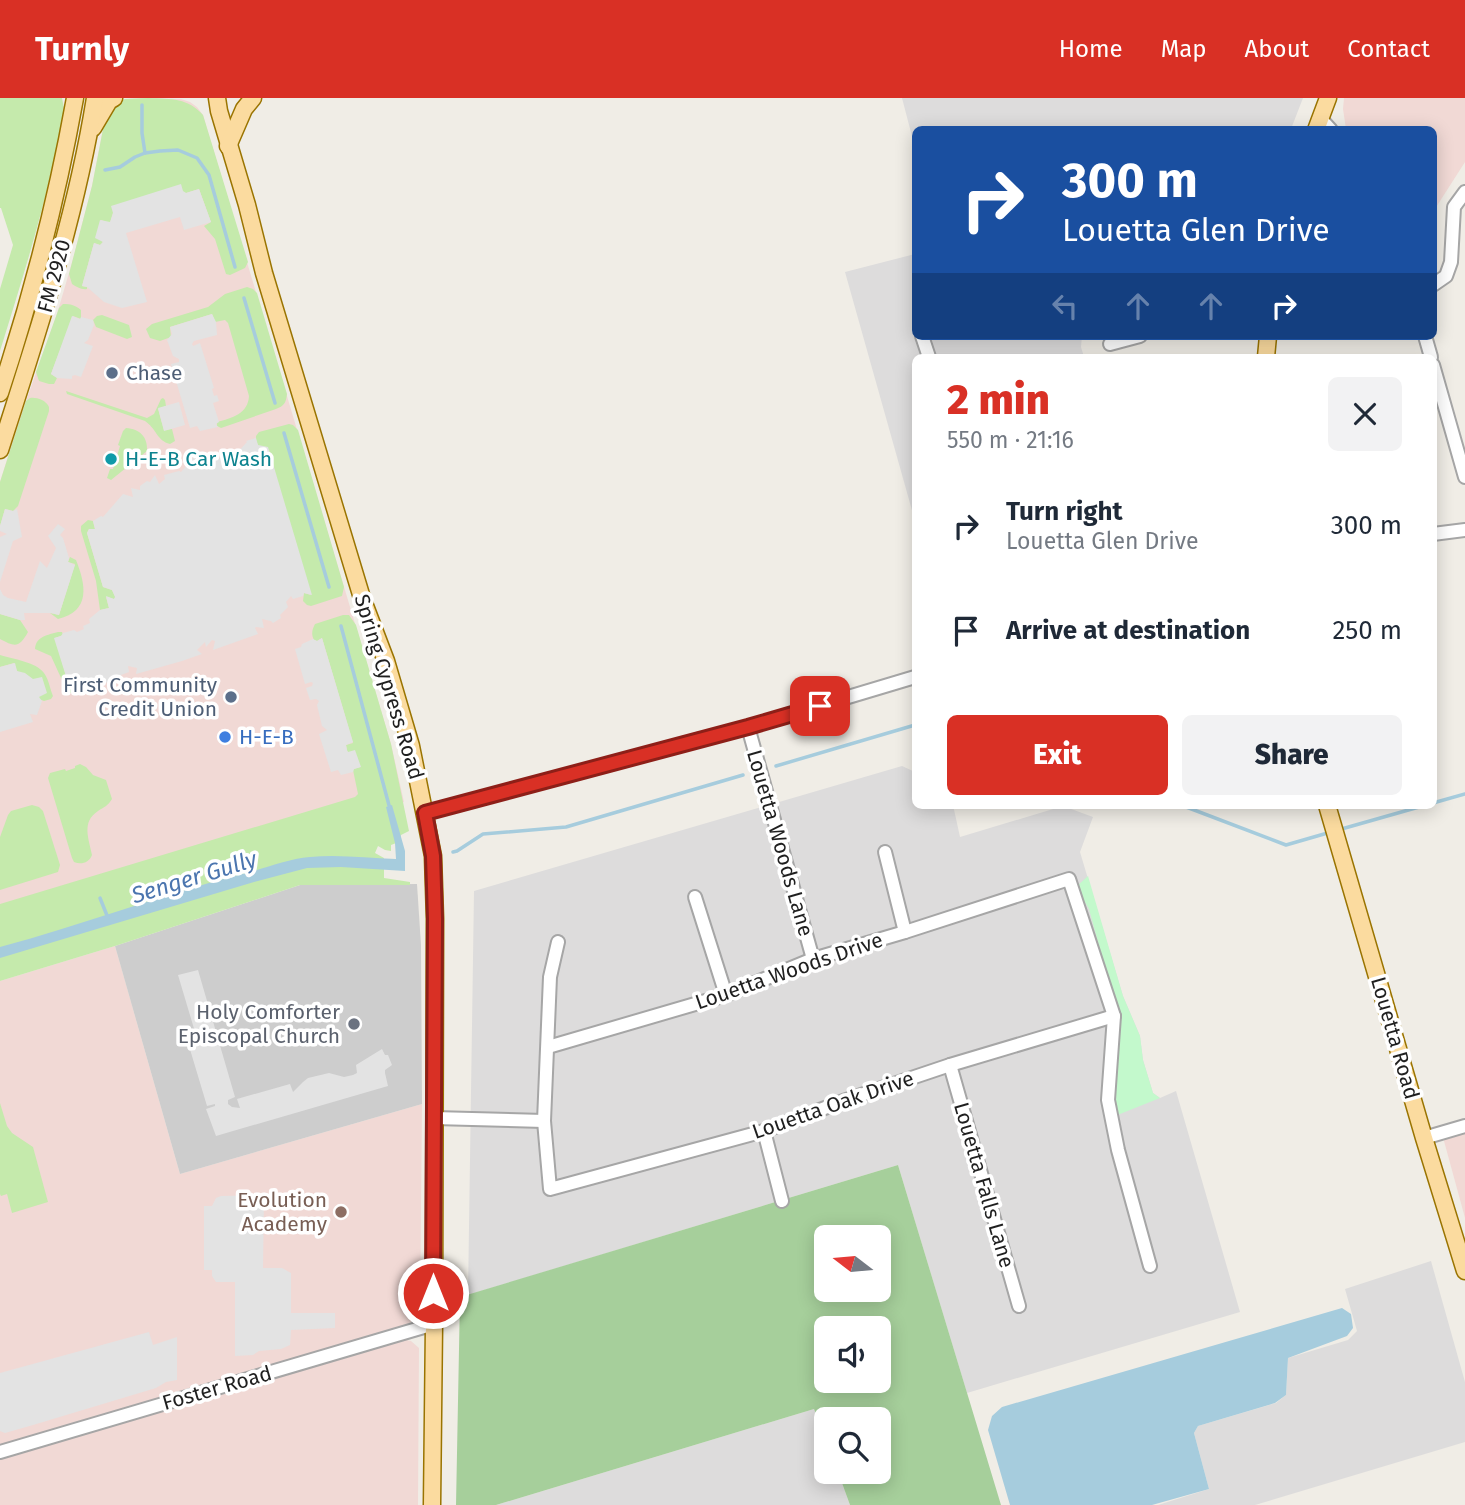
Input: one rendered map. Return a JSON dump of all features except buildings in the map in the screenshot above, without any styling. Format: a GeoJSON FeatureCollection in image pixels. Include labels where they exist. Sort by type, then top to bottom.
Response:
{"type":"FeatureCollection","features":[{"type":"Feature","properties":{"kind":"main road","name":"FM 2920"},"geometry":{"type":"LineString","coordinates":[[0,393],[56,194],[75,98]]}},
{"type":"Feature","properties":{"kind":"main road","name":"FM 2920"},"geometry":{"type":"LineString","coordinates":[[0,450],[51,290],[89,136],[95,98]]}},
{"type":"Feature","properties":{"kind":"main road"},"geometry":{"type":"LineString","coordinates":[[89,136],[109,101],[114,98]]}},
{"type":"Feature","properties":{"kind":"main road","name":"Spring Cypress Road"},"geometry":{"type":"LineString","coordinates":[[217,98],[264,273],[362,598],[386,661],[411,746],[433,856],[435,1324],[432,1505]]}},
{"type":"Feature","properties":{"kind":"main road"},"geometry":{"type":"LineString","coordinates":[[228,146],[244,109],[253,98]]}},
{"type":"Feature","properties":{"kind":"main road"},"geometry":{"type":"LineString","coordinates":[[1322,126],[1328,98]]}},
{"type":"Feature","properties":{"kind":"main road","name":"Louetta Road"},"geometry":{"type":"LineString","coordinates":[[1328,809],[1465,1271]]}},
{"type":"Feature","properties":{"kind":"street"},"geometry":{"type":"LineString","coordinates":[[1437,282],[1446,276],[1451,262],[1454,207],[1465,192]]}},
{"type":"Feature","properties":{"kind":"street"},"geometry":{"type":"LineString","coordinates":[[1110,346],[1128,340]]}},
{"type":"Feature","properties":{"kind":"street"},"geometry":{"type":"LineString","coordinates":[[1437,379],[1465,477]]}},
{"type":"Feature","properties":{"kind":"street"},"geometry":{"type":"LineString","coordinates":[[1437,534],[1465,530]]}},
{"type":"Feature","properties":{"kind":"street"},"geometry":{"type":"LineString","coordinates":[[425,813],[748,727],[912,678]]}},
{"type":"Feature","properties":{"kind":"street","name":"Louetta Woods Lane"},"geometry":{"type":"LineString","coordinates":[[748,727],[813,959]]}},
{"type":"Feature","properties":{"kind":"street"},"geometry":{"type":"LineString","coordinates":[[885,852],[905,932]]}},
{"type":"Feature","properties":{"kind":"street","name":"Louetta Woods Drive"},"geometry":{"type":"LineString","coordinates":[[548,1047],[726,995],[813,959],[1069,879],[1114,1016]]}},
{"type":"Feature","properties":{"kind":"street"},"geometry":{"type":"LineString","coordinates":[[695,897],[726,995]]}},
{"type":"Feature","properties":{"kind":"street"},"geometry":{"type":"LineString","coordinates":[[434,1118],[544,1121],[550,976],[558,942]]}},
{"type":"Feature","properties":{"kind":"street"},"geometry":{"type":"LineString","coordinates":[[1114,1016],[1108,1100],[1118,1150],[1150,1266]]}},
{"type":"Feature","properties":{"kind":"street","name":"Louetta Oak Drive"},"geometry":{"type":"LineString","coordinates":[[544,1121],[550,1189],[764,1131],[950,1065],[1114,1016]]}},
{"type":"Feature","properties":{"kind":"street","name":"Louetta Falls Lane"},"geometry":{"type":"LineString","coordinates":[[950,1065],[1019,1306]]}},
{"type":"Feature","properties":{"kind":"street"},"geometry":{"type":"LineString","coordinates":[[1424,1138],[1465,1126]]}},
{"type":"Feature","properties":{"kind":"street"},"geometry":{"type":"LineString","coordinates":[[764,1131],[782,1201]]}},
{"type":"Feature","properties":{"kind":"street","name":"Foster Road"},"geometry":{"type":"LineString","coordinates":[[0,1452],[435,1324]]}},
{"type":"Feature","properties":{"kind":"shaded area"},"geometry":{"type":"Polygon","coordinates":[[[902,98],[1303,98],[1292,126],[912,126],[912,136],[902,98]]]}},
{"type":"Feature","properties":{"kind":"shaded area"},"geometry":{"type":"Polygon","coordinates":[[[1344,98],[1465,98],[1465,162],[1437,206],[1437,126],[1346,126],[1344,98]]]}},
{"type":"Feature","properties":{"kind":"shaded area"},"geometry":{"type":"Polygon","coordinates":[[[125,99],[181,99],[197,107],[203,115],[391,744],[404,802],[0,924],[0,482],[73,259],[92,186],[104,124],[125,99]]]}},
{"type":"Feature","properties":{"kind":"shaded area"},"geometry":{"type":"Polygon","coordinates":[[[181,184],[186,193],[199,189],[211,222],[184,230],[180,217],[126,233],[147,302],[122,308],[104,302],[87,287],[82,286],[94,243],[100,245],[103,242],[95,238],[100,220],[110,222],[113,213],[111,206],[181,184]]]}},
{"type":"Feature","properties":{"kind":"shaded area"},"geometry":{"type":"Polygon","coordinates":[[[912,255],[912,340],[1082,340],[1083,354],[912,354],[912,510],[845,272],[912,255]]]}},
{"type":"Feature","properties":{"kind":"shaded area"},"geometry":{"type":"Polygon","coordinates":[[[212,314],[217,335],[194,341],[192,344],[193,346],[200,343],[214,396],[217,395],[219,401],[213,403],[219,422],[216,424],[218,427],[200,431],[197,426],[190,428],[171,364],[179,362],[179,359],[173,356],[167,340],[172,334],[170,327],[212,314]]]}},
{"type":"Feature","properties":{"kind":"shaded area"},"geometry":{"type":"Polygon","coordinates":[[[72,316],[93,320],[94,325],[84,343],[93,346],[81,377],[75,375],[72,379],[57,378],[51,374],[72,316]]]}},
{"type":"Feature","properties":{"kind":"shaded area"},"geometry":{"type":"Polygon","coordinates":[[[179,402],[185,425],[164,431],[158,408],[179,402]]]}},
{"type":"Feature","properties":{"kind":"shaded area"},"geometry":{"type":"Polygon","coordinates":[[[256,438],[258,445],[268,447],[312,595],[304,593],[303,596],[293,599],[291,596],[286,602],[288,607],[280,615],[281,618],[273,623],[262,619],[264,628],[255,628],[258,634],[213,650],[215,641],[212,640],[206,647],[205,642],[197,650],[202,654],[182,661],[136,674],[137,668],[128,666],[129,672],[121,675],[122,678],[78,691],[79,687],[70,689],[54,638],[63,633],[84,629],[83,626],[90,623],[89,619],[100,610],[109,608],[106,596],[115,597],[112,590],[103,587],[87,533],[89,529],[95,529],[93,521],[103,517],[123,494],[133,497],[131,488],[140,490],[140,486],[150,482],[155,475],[159,484],[165,479],[164,475],[181,472],[195,456],[203,454],[222,459],[223,456],[234,456],[246,441],[256,438]]]}},
{"type":"Feature","properties":{"kind":"shaded area"},"geometry":{"type":"Polygon","coordinates":[[[5,509],[17,509],[22,537],[13,541],[0,582],[0,537],[7,534],[0,531],[0,526],[5,509]]]}},
{"type":"Feature","properties":{"kind":"shaded area"},"geometry":{"type":"Polygon","coordinates":[[[58,524],[65,529],[60,535],[68,562],[75,565],[59,615],[24,613],[25,620],[20,620],[0,614],[0,589],[8,598],[26,602],[40,561],[47,568],[56,548],[48,536],[58,524]]]}},
{"type":"Feature","properties":{"kind":"shaded area"},"geometry":{"type":"Polygon","coordinates":[[[322,638],[353,742],[346,745],[347,750],[355,750],[361,767],[341,775],[338,770],[331,772],[319,734],[327,730],[322,726],[317,705],[319,701],[310,700],[306,688],[313,683],[305,684],[295,649],[313,639],[317,641],[322,638]]]}},
{"type":"Feature","properties":{"kind":"shaded area"},"geometry":{"type":"Polygon","coordinates":[[[15,663],[17,671],[33,679],[42,677],[47,693],[39,697],[42,701],[37,715],[30,714],[33,722],[0,732],[0,667],[15,663]]]}},
{"type":"Feature","properties":{"kind":"shaded area"},"geometry":{"type":"Polygon","coordinates":[[[902,766],[912,771],[912,809],[954,809],[960,837],[1053,809],[1071,809],[1093,817],[1080,852],[1123,996],[1140,1036],[1143,1060],[1153,1093],[1160,1098],[1176,1091],[1240,1312],[967,1393],[898,1165],[468,1295],[474,891],[902,766]]]}},
{"type":"Feature","properties":{"kind":"shaded area"},"geometry":{"type":"Polygon","coordinates":[[[417,884],[421,945],[422,1104],[180,1174],[115,946],[300,885],[417,884]]]}},
{"type":"Feature","properties":{"kind":"shaded area"},"geometry":{"type":"Polygon","coordinates":[[[115,946],[180,1174],[422,1104],[420,1309],[407,1325],[0,1447],[0,981],[115,946]]]}},
{"type":"Feature","properties":{"kind":"shaded area"},"geometry":{"type":"Polygon","coordinates":[[[198,970],[235,1097],[228,1100],[232,1107],[240,1108],[237,1099],[290,1084],[293,1092],[308,1078],[329,1073],[344,1077],[353,1075],[357,1073],[356,1065],[382,1049],[392,1065],[385,1070],[388,1086],[216,1136],[206,1109],[215,1104],[207,1106],[189,1046],[198,1042],[178,975],[198,970]]]}},
{"type":"Feature","properties":{"kind":"shaded area"},"geometry":{"type":"Polygon","coordinates":[[[1465,1130],[1465,1218],[1444,1141],[1446,1136],[1465,1130]]]}},
{"type":"Feature","properties":{"kind":"shaded area"},"geometry":{"type":"Polygon","coordinates":[[[264,1195],[263,1268],[282,1268],[291,1273],[291,1313],[335,1313],[335,1328],[291,1330],[290,1345],[281,1349],[259,1351],[253,1355],[235,1356],[235,1282],[216,1282],[212,1270],[204,1270],[204,1206],[212,1206],[216,1198],[221,1196],[264,1195]]]}},
{"type":"Feature","properties":{"kind":"shaded area"},"geometry":{"type":"Polygon","coordinates":[[[1431,1261],[1465,1382],[1465,1442],[1255,1505],[1158,1505],[1209,1489],[1194,1433],[1198,1426],[1276,1403],[1286,1395],[1288,1358],[1348,1340],[1357,1331],[1345,1289],[1431,1261]]]}},
{"type":"Feature","properties":{"kind":"shaded area"},"geometry":{"type":"Polygon","coordinates":[[[149,1332],[153,1345],[177,1337],[177,1380],[33,1425],[5,1433],[0,1431],[0,1373],[149,1332]]]}},
{"type":"Feature","properties":{"kind":"shaded area"},"geometry":{"type":"Polygon","coordinates":[[[401,1339],[411,1341],[419,1348],[418,1505],[0,1505],[0,1458],[401,1339]]]}},
{"type":"Feature","properties":{"kind":"shaded area"},"geometry":{"type":"Polygon","coordinates":[[[814,1409],[814,1484],[842,1484],[850,1505],[496,1505],[814,1409]]]}},
{"type":"Feature","properties":{"kind":"green space"},"geometry":{"type":"Polygon","coordinates":[[[0,98],[62,98],[64,108],[28,261],[0,351],[0,289],[13,245],[0,208],[0,98]]]}},
{"type":"Feature","properties":{"kind":"green space"},"geometry":{"type":"Polygon","coordinates":[[[148,98],[185,102],[203,115],[248,262],[245,268],[230,275],[226,274],[215,239],[204,226],[211,222],[199,189],[113,213],[110,223],[101,220],[103,242],[100,245],[94,243],[82,286],[87,289],[81,289],[72,284],[69,274],[92,186],[104,124],[117,103],[125,99],[148,98]]]}},
{"type":"Feature","properties":{"kind":"green space"},"geometry":{"type":"Polygon","coordinates":[[[247,287],[257,293],[287,397],[279,408],[221,428],[217,426],[217,422],[242,411],[249,396],[228,323],[225,320],[215,322],[212,314],[170,327],[171,337],[160,341],[150,338],[146,329],[152,324],[208,307],[225,294],[247,287]]]}},
{"type":"Feature","properties":{"kind":"green space"},"geometry":{"type":"Polygon","coordinates":[[[63,304],[73,305],[81,310],[81,319],[73,316],[51,374],[57,378],[54,384],[49,384],[39,381],[36,372],[59,308],[63,304]]]}},
{"type":"Feature","properties":{"kind":"green space"},"geometry":{"type":"Polygon","coordinates":[[[102,315],[129,325],[132,337],[127,339],[96,327],[93,320],[102,315]]]}},
{"type":"Feature","properties":{"kind":"green space"},"geometry":{"type":"Polygon","coordinates":[[[66,391],[147,418],[154,414],[163,398],[166,406],[158,409],[164,430],[172,429],[175,441],[170,444],[162,440],[145,421],[67,394],[66,391]]]}},
{"type":"Feature","properties":{"kind":"green space"},"geometry":{"type":"Polygon","coordinates":[[[30,398],[43,401],[48,405],[49,411],[18,506],[13,511],[5,509],[0,526],[0,482],[26,401],[30,398]]]}},
{"type":"Feature","properties":{"kind":"green space"},"geometry":{"type":"Polygon","coordinates":[[[289,424],[298,430],[344,587],[342,596],[311,606],[303,601],[304,593],[311,595],[256,440],[259,432],[289,424]]]}},
{"type":"Feature","properties":{"kind":"green space"},"geometry":{"type":"Polygon","coordinates":[[[126,428],[142,435],[147,451],[111,480],[107,478],[110,469],[113,469],[120,446],[118,445],[126,428]]]}},
{"type":"Feature","properties":{"kind":"green space"},"geometry":{"type":"Polygon","coordinates":[[[88,520],[93,521],[95,529],[89,529],[87,533],[103,587],[112,590],[116,598],[106,597],[109,608],[100,610],[96,581],[81,531],[81,526],[88,520]]]}},
{"type":"Feature","properties":{"kind":"green space"},"geometry":{"type":"Polygon","coordinates":[[[70,557],[76,560],[79,569],[83,596],[76,610],[58,619],[50,613],[59,615],[75,564],[68,562],[70,557]]]}},
{"type":"Feature","properties":{"kind":"green space"},"geometry":{"type":"Polygon","coordinates":[[[0,614],[20,620],[28,632],[22,641],[13,645],[0,639],[0,614]]]}},
{"type":"Feature","properties":{"kind":"green space"},"geometry":{"type":"Polygon","coordinates":[[[349,615],[356,625],[391,744],[409,831],[401,835],[399,842],[391,845],[391,851],[378,846],[375,853],[384,858],[384,878],[410,882],[410,885],[300,885],[0,981],[0,904],[358,794],[353,770],[360,767],[347,751],[346,745],[353,743],[322,638],[314,640],[312,634],[315,624],[349,615]]]}},
{"type":"Feature","properties":{"kind":"green space"},"geometry":{"type":"Polygon","coordinates":[[[58,632],[63,635],[55,638],[70,689],[79,687],[78,691],[67,691],[51,656],[35,649],[40,639],[58,632]]]}},
{"type":"Feature","properties":{"kind":"green space"},"geometry":{"type":"Polygon","coordinates":[[[0,655],[40,669],[48,682],[53,696],[51,699],[39,699],[33,680],[17,671],[14,663],[0,667],[0,655]]]}},
{"type":"Feature","properties":{"kind":"green space"},"geometry":{"type":"Polygon","coordinates":[[[80,764],[93,775],[106,780],[112,799],[89,820],[92,855],[84,863],[74,862],[72,858],[48,778],[50,773],[65,769],[66,771],[80,764]]]}},
{"type":"Feature","properties":{"kind":"green space"},"geometry":{"type":"Polygon","coordinates":[[[32,805],[43,811],[60,865],[58,872],[0,890],[0,837],[8,815],[11,811],[32,805]]]}},
{"type":"Feature","properties":{"kind":"green space"},"geometry":{"type":"Polygon","coordinates":[[[1088,876],[1123,996],[1140,1036],[1143,1060],[1153,1093],[1160,1098],[1115,1116],[1113,1096],[1116,1008],[1089,909],[1076,887],[1088,876]]]}},
{"type":"Feature","properties":{"kind":"green space"},"geometry":{"type":"Polygon","coordinates":[[[0,1103],[12,1133],[33,1147],[48,1202],[12,1213],[7,1194],[0,1194],[0,1103]]]}},
{"type":"Feature","properties":{"kind":"green space"},"geometry":{"type":"Polygon","coordinates":[[[898,1165],[1001,1505],[850,1505],[842,1484],[891,1484],[891,1407],[814,1407],[496,1505],[456,1505],[460,1297],[898,1165]]]}},
{"type":"Feature","properties":{"kind":"water"},"geometry":{"type":"Polygon","coordinates":[[[392,805],[405,851],[405,871],[307,868],[0,958],[0,947],[284,862],[321,856],[396,859],[386,807],[392,805]]]}},
{"type":"Feature","properties":{"kind":"water"},"geometry":{"type":"Polygon","coordinates":[[[1342,1308],[1351,1314],[1353,1328],[1347,1336],[1288,1358],[1286,1395],[1275,1403],[1198,1426],[1194,1433],[1209,1489],[1152,1505],[1010,1505],[988,1430],[992,1416],[1002,1407],[1342,1308]]]}},
{"type":"Feature","properties":{"kind":"waterway"},"geometry":{"type":"LineString","coordinates":[[142,105],[145,153]]}},
{"type":"Feature","properties":{"kind":"waterway"},"geometry":{"type":"LineString","coordinates":[[105,170],[120,167],[145,153],[160,151],[178,150],[197,158],[209,175],[235,267]]}},
{"type":"Feature","properties":{"kind":"waterway"},"geometry":{"type":"LineString","coordinates":[[244,298],[275,403]]}},
{"type":"Feature","properties":{"kind":"waterway"},"geometry":{"type":"LineString","coordinates":[[284,433],[329,587]]}},
{"type":"Feature","properties":{"kind":"waterway"},"geometry":{"type":"LineString","coordinates":[[341,626],[390,809]]}},
{"type":"Feature","properties":{"kind":"waterway","name":"Senger Gully"},"geometry":{"type":"LineString","coordinates":[[776,766],[912,726]]}},
{"type":"Feature","properties":{"kind":"waterway","name":"Senger Gully"},"geometry":{"type":"LineString","coordinates":[[453,852],[483,834],[566,827],[743,775]]}},
{"type":"Feature","properties":{"kind":"waterway","name":"Senger Gully"},"geometry":{"type":"LineString","coordinates":[[1437,802],[1465,794]]}},
{"type":"Feature","properties":{"kind":"waterway","name":"Senger Gully"},"geometry":{"type":"LineString","coordinates":[[1192,809],[1286,845],[1331,832]]}},
{"type":"Feature","properties":{"kind":"waterway","name":"Senger Gully"},"geometry":{"type":"LineString","coordinates":[[1338,830],[1412,809]]}},
{"type":"Feature","properties":{"kind":"waterway"},"geometry":{"type":"LineString","coordinates":[[100,898],[108,918]]}},
{"type":"Feature","properties":{"kind":"place","name":"Chase"},"geometry":{"type":"Point","coordinates":[112,373]}},
{"type":"Feature","properties":{"kind":"place","name":"H-E-B Car Wash"},"geometry":{"type":"Point","coordinates":[111,459]}},
{"type":"Feature","properties":{"kind":"place","name":"First Community Credit Union"},"geometry":{"type":"Point","coordinates":[231,697]}},
{"type":"Feature","properties":{"kind":"place","name":"H-E-B"},"geometry":{"type":"Point","coordinates":[225,737]}},
{"type":"Feature","properties":{"kind":"place","name":"Holy Comforter Episcopal Church"},"geometry":{"type":"Point","coordinates":[354,1024]}},
{"type":"Feature","properties":{"kind":"place","name":"Evolution Academy"},"geometry":{"type":"Point","coordinates":[341,1212]}},
{"type":"Feature","properties":{"kind":"route"},"geometry":{"type":"LineString","coordinates":[[433,1293],[435,919],[433,856],[425,813],[820,706]]}}]}
